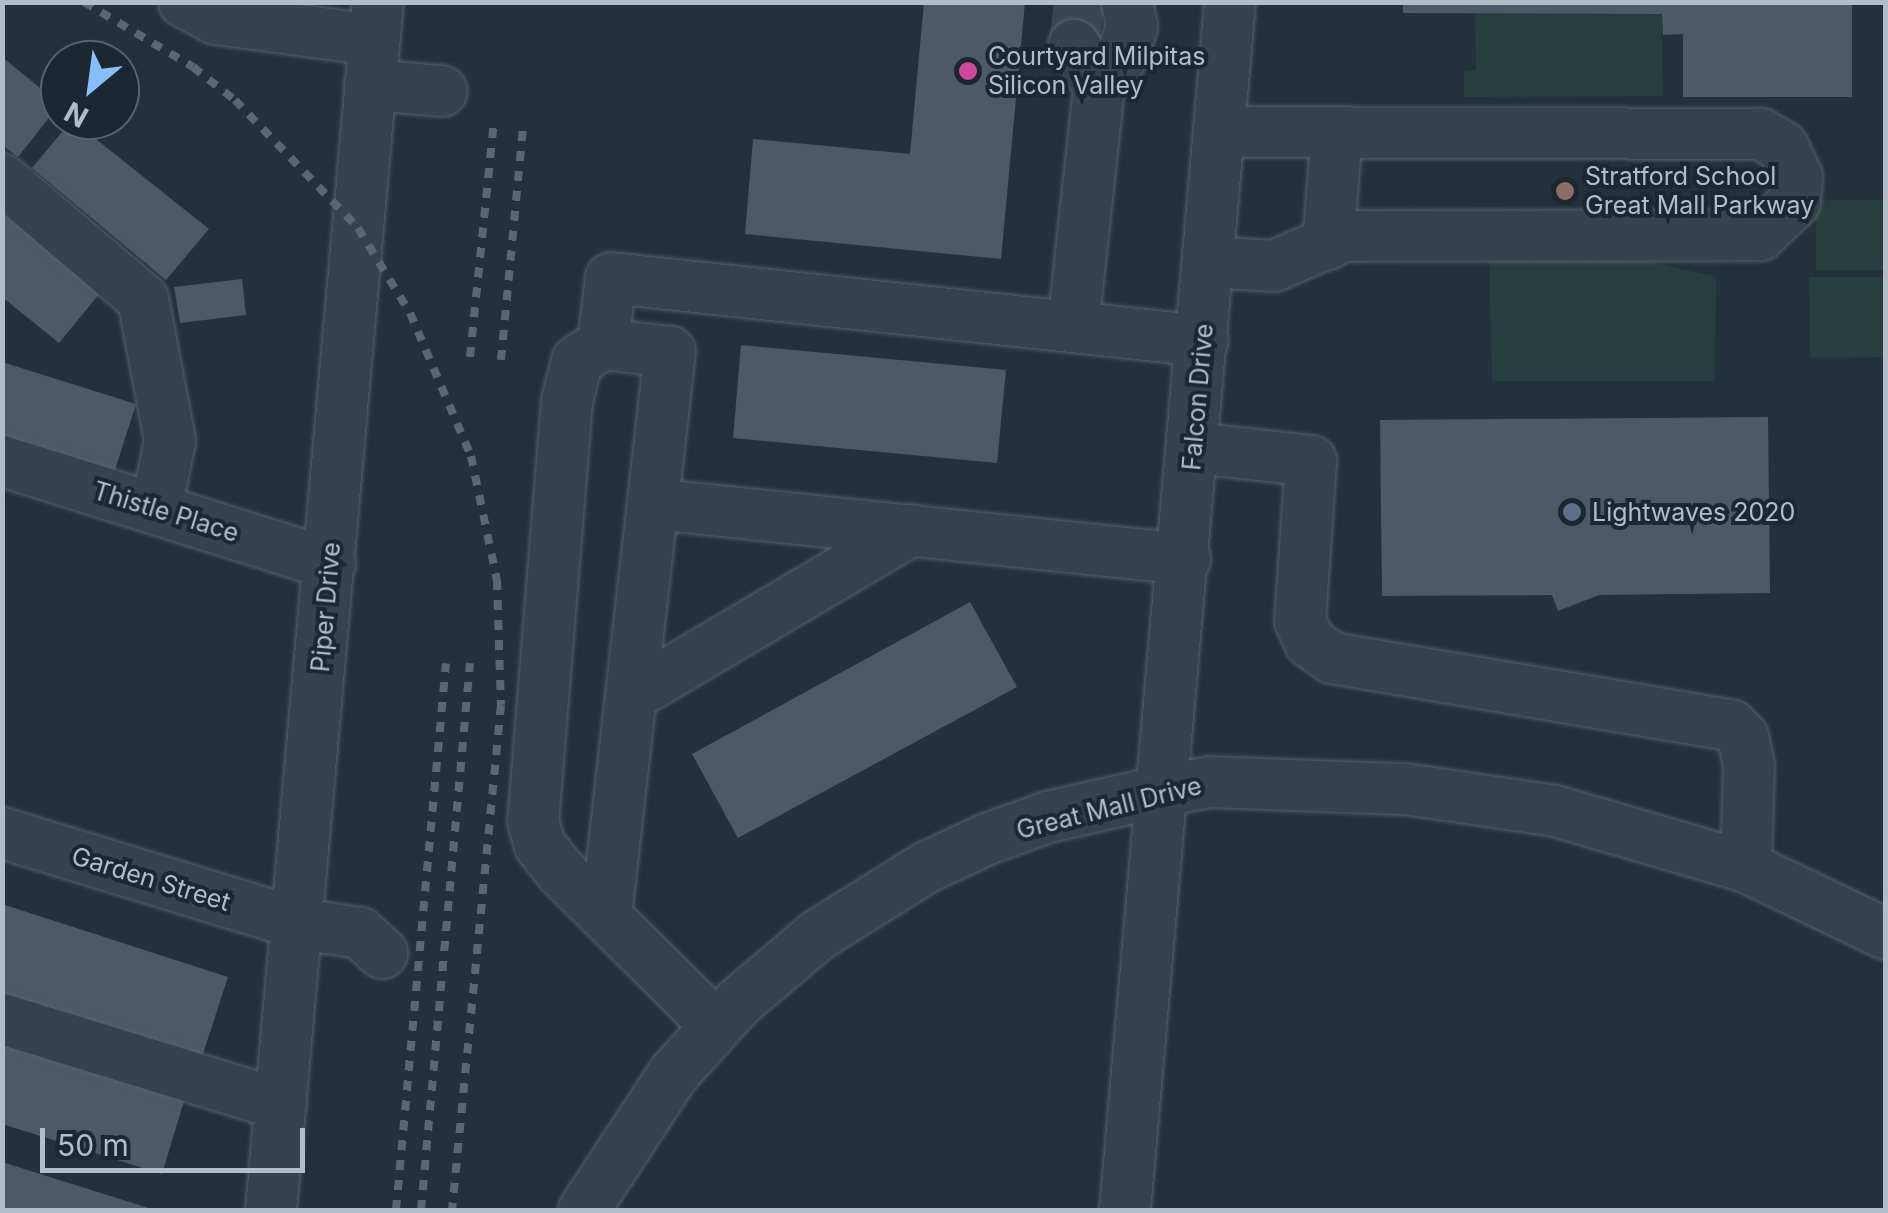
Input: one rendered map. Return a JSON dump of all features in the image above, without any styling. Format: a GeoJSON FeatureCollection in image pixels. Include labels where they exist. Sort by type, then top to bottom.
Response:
{"type":"FeatureCollection","features":[{"type":"Feature","properties":{"kind":"street"},"geometry":{"type":"LineString","coordinates":[[184,2],[216,19],[374,43],[442,90]]}},
{"type":"Feature","properties":{"kind":"street"},"geometry":{"type":"LineString","coordinates":[[1072,327],[1087,65],[1122,57],[1132,27],[1127,2]]}},
{"type":"Feature","properties":{"kind":"street","name":"Falcon Drive"},"geometry":{"type":"LineString","coordinates":[[1125,1210],[1185,559],[1230,2]]}},
{"type":"Feature","properties":{"kind":"street","name":"Piper Drive"},"geometry":{"type":"LineString","coordinates":[[271,1210],[374,43]]}},
{"type":"Feature","properties":{"kind":"street"},"geometry":{"type":"LineString","coordinates":[[1209,262],[1274,266],[1344,236],[1760,235],[1795,202],[1797,177],[1783,147],[1760,134],[1220,132]]}},
{"type":"Feature","properties":{"kind":"street"},"geometry":{"type":"LineString","coordinates":[[1328,244],[1336,132]]}},
{"type":"Feature","properties":{"kind":"street"},"geometry":{"type":"LineString","coordinates":[[2,179],[143,298],[170,440],[156,510]]}},
{"type":"Feature","properties":{"kind":"street"},"geometry":{"type":"LineString","coordinates":[[603,344],[611,278],[1203,342]]}},
{"type":"Feature","properties":{"kind":"street"},"geometry":{"type":"LineString","coordinates":[[606,916],[670,352],[603,344],[577,361],[568,401],[533,821],[540,845],[606,916],[716,1026]]}},
{"type":"Feature","properties":{"kind":"street"},"geometry":{"type":"LineString","coordinates":[[1194,448],[1311,461],[1300,621],[1310,642],[1332,658],[1732,726],[1743,736],[1749,765],[1746,867]]}},
{"type":"Feature","properties":{"kind":"street","name":"Thistle Place"},"geometry":{"type":"LineString","coordinates":[[2,461],[330,564]]}},
{"type":"Feature","properties":{"kind":"street"},"geometry":{"type":"LineString","coordinates":[[653,504],[1185,559]]}},
{"type":"Feature","properties":{"kind":"street"},"geometry":{"type":"LineString","coordinates":[[630,696],[912,530]]}},
{"type":"Feature","properties":{"kind":"street","name":"Great Mall Drive"},"geometry":{"type":"LineString","coordinates":[[584,1210],[639,1119],[716,1026],[818,936],[926,867],[1048,817],[1162,791],[1253,782],[1459,795],[1606,822],[1746,867],[1886,934]]}},
{"type":"Feature","properties":{"kind":"street","name":"Garden Street"},"geometry":{"type":"LineString","coordinates":[[2,833],[299,924],[360,934],[382,953]]}},
{"type":"Feature","properties":{"kind":"street"},"geometry":{"type":"LineString","coordinates":[[2,1019],[280,1106]]}},
{"type":"Feature","properties":{"kind":"green space"},"geometry":{"type":"Polygon","coordinates":[[[1475,13],[1662,14],[1663,96],[1464,97],[1464,71],[1476,70],[1475,13]]]}},
{"type":"Feature","properties":{"kind":"green space"},"geometry":{"type":"Polygon","coordinates":[[[1816,200],[1885,200],[1885,270],[1816,270],[1816,200]]]}},
{"type":"Feature","properties":{"kind":"green space"},"geometry":{"type":"Polygon","coordinates":[[[1625,256],[1716,277],[1715,381],[1492,381],[1489,259],[1625,256]]]}},
{"type":"Feature","properties":{"kind":"green space"},"geometry":{"type":"Polygon","coordinates":[[[1809,277],[1885,277],[1885,357],[1810,358],[1809,277]]]}},
{"type":"Feature","properties":{"kind":"building","name":"Courtyard Milpitas Silicon Valley"},"geometry":{"type":"Polygon","coordinates":[[[924,2],[1025,2],[1001,259],[745,234],[753,139],[910,154],[924,2]]]}},
{"type":"Feature","properties":{"kind":"building","name":"Stratford School Great Mall Parkway"},"geometry":{"type":"Polygon","coordinates":[[[1403,2],[1852,2],[1852,97],[1683,97],[1683,34],[1663,35],[1662,14],[1403,13],[1403,2]]]}},
{"type":"Feature","properties":{"kind":"building"},"geometry":{"type":"Polygon","coordinates":[[[2,57],[40,88],[40,129],[18,157],[2,145],[2,57]]]}},
{"type":"Feature","properties":{"kind":"building"},"geometry":{"type":"Polygon","coordinates":[[[55,140],[97,140],[209,229],[166,280],[32,168],[55,140]]]}},
{"type":"Feature","properties":{"kind":"building"},"geometry":{"type":"Polygon","coordinates":[[[2,202],[105,287],[59,343],[2,297],[2,202]]]}},
{"type":"Feature","properties":{"kind":"building"},"geometry":{"type":"Polygon","coordinates":[[[242,279],[246,315],[180,323],[174,287],[242,279]]]}},
{"type":"Feature","properties":{"kind":"building"},"geometry":{"type":"Polygon","coordinates":[[[741,345],[1006,370],[997,463],[733,438],[741,345]]]}},
{"type":"Feature","properties":{"kind":"building"},"geometry":{"type":"Polygon","coordinates":[[[2,362],[136,404],[115,470],[2,435],[2,362]]]}},
{"type":"Feature","properties":{"kind":"building"},"geometry":{"type":"Polygon","coordinates":[[[1768,417],[1770,593],[1599,595],[1558,611],[1552,595],[1382,596],[1380,420],[1768,417]]]}},
{"type":"Feature","properties":{"kind":"building"},"geometry":{"type":"Polygon","coordinates":[[[970,602],[1017,687],[738,838],[692,754],[970,602]]]}},
{"type":"Feature","properties":{"kind":"building"},"geometry":{"type":"Polygon","coordinates":[[[2,904],[228,977],[200,1063],[2,999],[2,904]]]}},
{"type":"Feature","properties":{"kind":"building"},"geometry":{"type":"Polygon","coordinates":[[[2,1033],[187,1091],[162,1174],[2,1124],[2,1033]]]}},
{"type":"Feature","properties":{"kind":"building"},"geometry":{"type":"Polygon","coordinates":[[[2,1162],[155,1210],[2,1210],[2,1162]]]}},
{"type":"Feature","properties":{"kind":"tunnel"},"geometry":{"type":"LineString","coordinates":[[1074,45],[1079,2]]}},
{"type":"Feature","properties":{"kind":"railway"},"geometry":{"type":"LineString","coordinates":[[84,2],[193,67],[235,100],[358,228],[410,313],[471,456],[497,580],[501,705],[452,1210]]}},
{"type":"Feature","properties":{"kind":"railway"},"geometry":{"type":"LineString","coordinates":[[470,357],[494,122]]}},
{"type":"Feature","properties":{"kind":"railway"},"geometry":{"type":"LineString","coordinates":[[501,360],[523,126]]}},
{"type":"Feature","properties":{"kind":"railway"},"geometry":{"type":"LineString","coordinates":[[396,1210],[446,663]]}},
{"type":"Feature","properties":{"kind":"railway"},"geometry":{"type":"LineString","coordinates":[[421,1210],[470,663]]}},
{"type":"Feature","properties":{"kind":"place","name":"Courtyard Milpitas Silicon Valley"},"geometry":{"type":"Point","coordinates":[968,71]}},
{"type":"Feature","properties":{"kind":"place","name":"Stratford School Great Mall Parkway"},"geometry":{"type":"Point","coordinates":[1565,191]}},
{"type":"Feature","properties":{"kind":"place","name":"Lightwaves 2020"},"geometry":{"type":"Point","coordinates":[1572,512]}}]}
